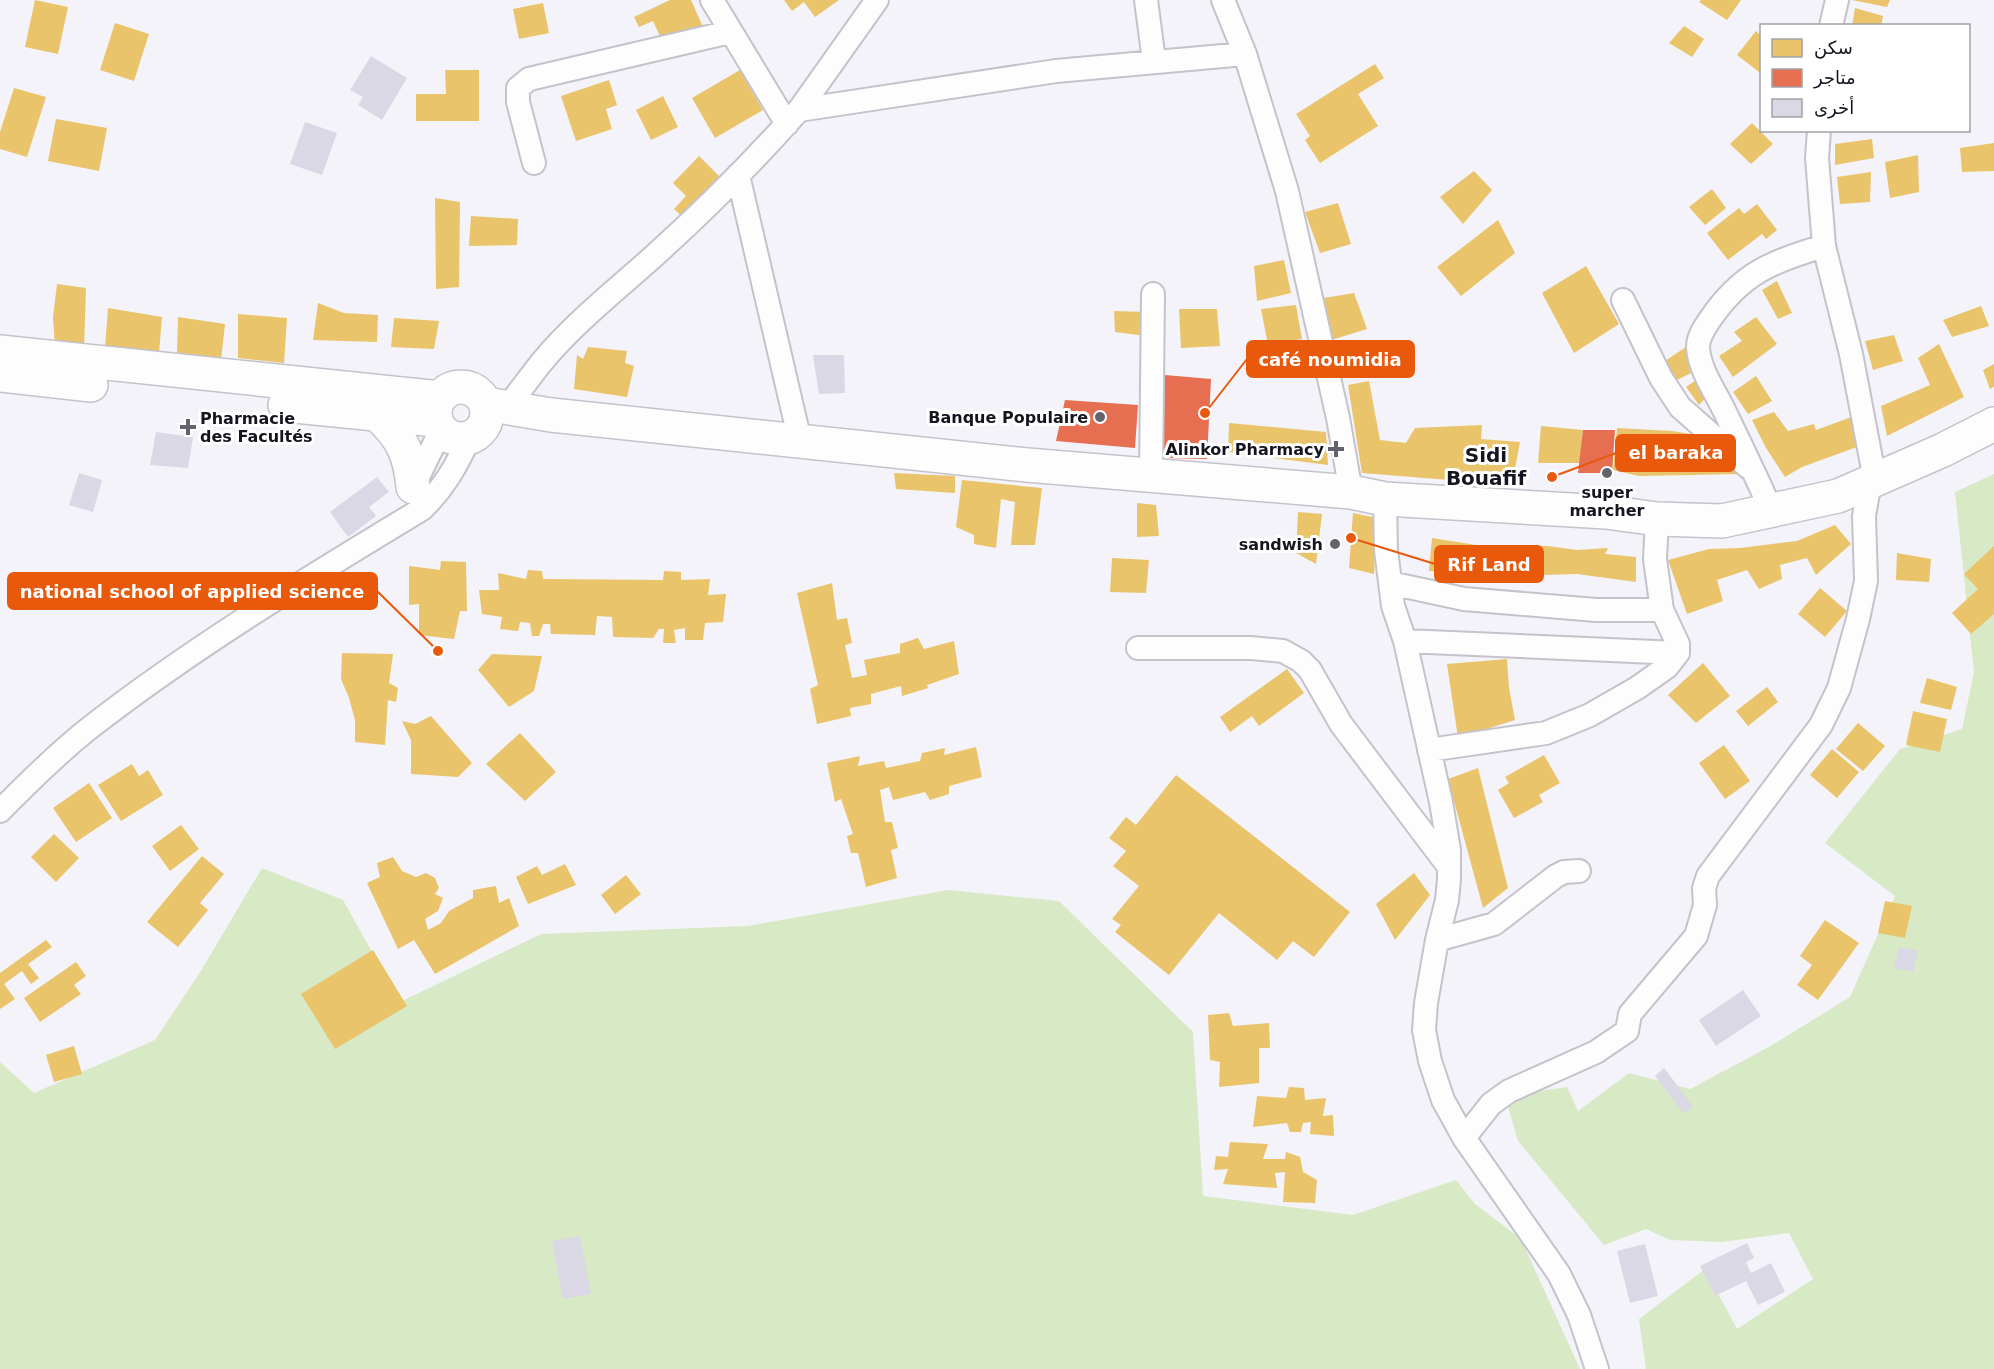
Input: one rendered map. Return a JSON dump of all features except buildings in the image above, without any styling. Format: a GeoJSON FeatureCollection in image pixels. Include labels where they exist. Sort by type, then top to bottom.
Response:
{"type":"FeatureCollection","features":[{"type":"Feature","properties":{"kind":"highway"},"geometry":{"type":"LineString","coordinates":[[0,352],[466,417]]}},
{"type":"Feature","properties":{"kind":"highway"},"geometry":{"type":"LineString","coordinates":[[0,375],[377,414],[466,417],[551,415],[1151,475],[1351,492],[1385,499],[1606,512],[1657,519],[1722,521],[1838,496],[1994,424]]}},
{"type":"Feature","properties":{"kind":"highway"},"geometry":{"type":"LineString","coordinates":[[377,414],[393,428],[404,446],[411,466],[413,487]]}},
{"type":"Feature","properties":{"kind":"street"},"geometry":{"type":"LineString","coordinates":[[712,0],[730,32],[793,117]]}},
{"type":"Feature","properties":{"kind":"street"},"geometry":{"type":"LineString","coordinates":[[397,524],[413,487],[466,417],[542,361],[738,175],[793,117],[877,0]]}},
{"type":"Feature","properties":{"kind":"street"},"geometry":{"type":"LineString","coordinates":[[1146,0],[1154,61]]}},
{"type":"Feature","properties":{"kind":"street"},"geometry":{"type":"LineString","coordinates":[[1223,0],[1245,54],[1287,191],[1338,418],[1351,492]]}},
{"type":"Feature","properties":{"kind":"street"},"geometry":{"type":"LineString","coordinates":[[1832,24],[1837,0]]}},
{"type":"Feature","properties":{"kind":"street"},"geometry":{"type":"LineString","coordinates":[[534,163],[518,102],[518,88],[529,79],[730,32]]}},
{"type":"Feature","properties":{"kind":"street"},"geometry":{"type":"LineString","coordinates":[[793,117],[1056,71],[1245,54]]}},
{"type":"Feature","properties":{"kind":"street"},"geometry":{"type":"LineString","coordinates":[[1464,1138],[1491,1104],[1509,1091],[1596,1052],[1627,1031],[1630,1014],[1696,936],[1705,905],[1704,888],[1708,876],[1821,725],[1839,688],[1866,581],[1864,516],[1869,487],[1875,480],[1851,354],[1824,246],[1817,158],[1819,132]]}},
{"type":"Feature","properties":{"kind":"street"},"geometry":{"type":"LineString","coordinates":[[738,175],[800,441]]}},
{"type":"Feature","properties":{"kind":"street"},"geometry":{"type":"LineString","coordinates":[[1771,510],[1706,373],[1698,345],[1702,332],[1711,318],[1736,286],[1756,272],[1786,257],[1824,246]]}},
{"type":"Feature","properties":{"kind":"street"},"geometry":{"type":"LineString","coordinates":[[1151,475],[1153,294]]}},
{"type":"Feature","properties":{"kind":"street"},"geometry":{"type":"LineString","coordinates":[[1623,300],[1661,378],[1680,407],[1755,474]]}},
{"type":"Feature","properties":{"kind":"street"},"geometry":{"type":"LineString","coordinates":[[0,811],[85,732],[178,662],[422,509],[438,494],[450,476],[466,417]]}},
{"type":"Feature","properties":{"kind":"street"},"geometry":{"type":"LineString","coordinates":[[1385,499],[1386,550],[1393,606],[1405,641],[1443,812],[1449,850],[1447,900],[1437,940],[1426,1003],[1424,1030],[1430,1061],[1443,1100],[1464,1138],[1559,1274],[1579,1315],[1597,1369]]}},
{"type":"Feature","properties":{"kind":"street"},"geometry":{"type":"LineString","coordinates":[[1429,750],[1546,733],[1590,715],[1647,682],[1667,667],[1678,653],[1675,638],[1662,610],[1655,559],[1657,519]]}},
{"type":"Feature","properties":{"kind":"street"},"geometry":{"type":"LineString","coordinates":[[1390,583],[1464,599],[1596,610],[1662,610]]}},
{"type":"Feature","properties":{"kind":"street"},"geometry":{"type":"LineString","coordinates":[[1405,641],[1678,653]]}},
{"type":"Feature","properties":{"kind":"street"},"geometry":{"type":"LineString","coordinates":[[1138,648],[1251,648],[1283,651],[1301,661],[1310,670],[1341,724],[1449,867]]}},
{"type":"Feature","properties":{"kind":"street"},"geometry":{"type":"LineString","coordinates":[[1437,940],[1494,924],[1557,876],[1564,872],[1579,872]]}},
{"type":"Feature","properties":{"kind":"green space"},"geometry":{"type":"Polygon","coordinates":[[[1994,474],[1994,1369],[1646,1369],[1639,1319],[1705,1269],[1737,1329],[1813,1279],[1789,1233],[1722,1242],[1670,1240],[1646,1229],[1604,1245],[1518,1141],[1505,1096],[1567,1087],[1578,1111],[1629,1073],[1690,1089],[1769,1047],[1850,997],[1895,896],[1825,843],[1900,749],[1962,729],[1974,672],[1955,492],[1994,474]]]}},
{"type":"Feature","properties":{"kind":"green space"},"geometry":{"type":"Polygon","coordinates":[[[262,868],[343,900],[400,1002],[541,934],[748,926],[948,890],[1059,901],[1193,1032],[1203,1196],[1353,1215],[1456,1180],[1475,1204],[1521,1239],[1580,1369],[0,1369],[0,1062],[34,1093],[155,1040],[199,974],[262,868]]]}},
{"type":"Feature","properties":{"kind":"place","name":"café noumidia"},"geometry":{"type":"Point","coordinates":[1205,413]}},
{"type":"Feature","properties":{"kind":"place","name":"Banque Populaire"},"geometry":{"type":"Point","coordinates":[1100,417]}},
{"type":"Feature","properties":{"kind":"place","name":"Pharmacie des Facultés"},"geometry":{"type":"Point","coordinates":[188,427]}},
{"type":"Feature","properties":{"kind":"place","name":"Alinkor Pharmacy"},"geometry":{"type":"Point","coordinates":[1336,449]}},
{"type":"Feature","properties":{"kind":"place","name":"super marcher"},"geometry":{"type":"Point","coordinates":[1607,473]}},
{"type":"Feature","properties":{"kind":"place","name":"el baraka"},"geometry":{"type":"Point","coordinates":[1552,477]}},
{"type":"Feature","properties":{"kind":"place","name":"Rif Land"},"geometry":{"type":"Point","coordinates":[1351,538]}},
{"type":"Feature","properties":{"kind":"place","name":"sandwish"},"geometry":{"type":"Point","coordinates":[1335,544]}},
{"type":"Feature","properties":{"kind":"place","name":"national school of applied science"},"geometry":{"type":"Point","coordinates":[438,651]}},
{"type":"Feature","properties":{"kind":"district","name":"Sidi Bouafif"},"geometry":{"type":"Point","coordinates":[1486,466]}}]}
